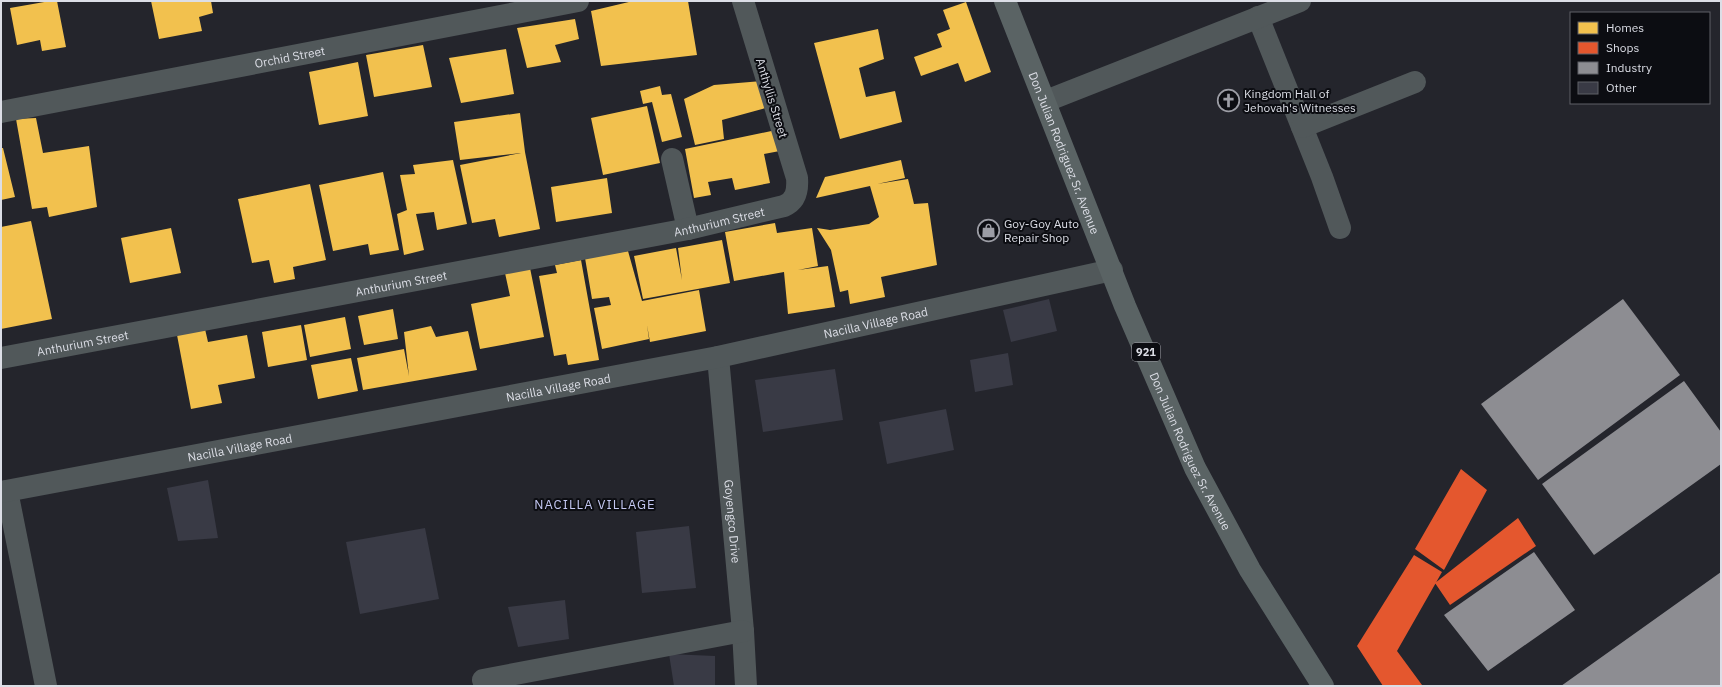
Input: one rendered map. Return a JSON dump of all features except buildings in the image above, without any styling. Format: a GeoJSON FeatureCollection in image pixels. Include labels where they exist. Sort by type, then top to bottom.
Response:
{"type":"FeatureCollection","features":[{"type":"Feature","properties":{"kind":"main road","name":"Don Julian Rodriguez Sr. Avenue"},"geometry":{"type":"LineString","coordinates":[[1005,1],[1046,101],[1126,306],[1195,468],[1250,570],[1323,686]]}},
{"type":"Feature","properties":{"kind":"street","name":"Orchid Street"},"geometry":{"type":"LineString","coordinates":[[1,112],[578,1]]}},
{"type":"Feature","properties":{"kind":"street","name":"Anthyllis Street"},"geometry":{"type":"LineString","coordinates":[[743,1],[797,178],[795,196]]}},
{"type":"Feature","properties":{"kind":"street"},"geometry":{"type":"LineString","coordinates":[[1046,101],[1300,1]]}},
{"type":"Feature","properties":{"kind":"street"},"geometry":{"type":"LineString","coordinates":[[1258,17],[1340,228]]}},
{"type":"Feature","properties":{"kind":"street"},"geometry":{"type":"LineString","coordinates":[[1302,127],[1415,82]]}},
{"type":"Feature","properties":{"kind":"street"},"geometry":{"type":"LineString","coordinates":[[672,159],[688,229]]}},
{"type":"Feature","properties":{"kind":"street","name":"Anthurium Street"},"geometry":{"type":"LineString","coordinates":[[1,358],[688,229],[784,206],[791,203],[795,196]]}},
{"type":"Feature","properties":{"kind":"street","name":"Nacilla Village Road"},"geometry":{"type":"LineString","coordinates":[[4,492],[718,357],[1112,270]]}},
{"type":"Feature","properties":{"kind":"street","name":"Goyengco Drive"},"geometry":{"type":"LineString","coordinates":[[718,357],[746,686]]}},
{"type":"Feature","properties":{"kind":"street"},"geometry":{"type":"LineString","coordinates":[[4,492],[46,686]]}},
{"type":"Feature","properties":{"kind":"street"},"geometry":{"type":"LineString","coordinates":[[483,680],[742,631]]}},
{"type":"Feature","properties":{"kind":"place","name":"Kingdom Hall of Jehovah's Witnesses"},"geometry":{"type":"Point","coordinates":[1229,100]}},
{"type":"Feature","properties":{"kind":"place","name":"Goy-Goy Auto Repair Shop"},"geometry":{"type":"Point","coordinates":[988,230]}},
{"type":"Feature","properties":{"kind":"district","name":"NACILLA VILLAGE"},"geometry":{"type":"Point","coordinates":[595,504]}}]}
